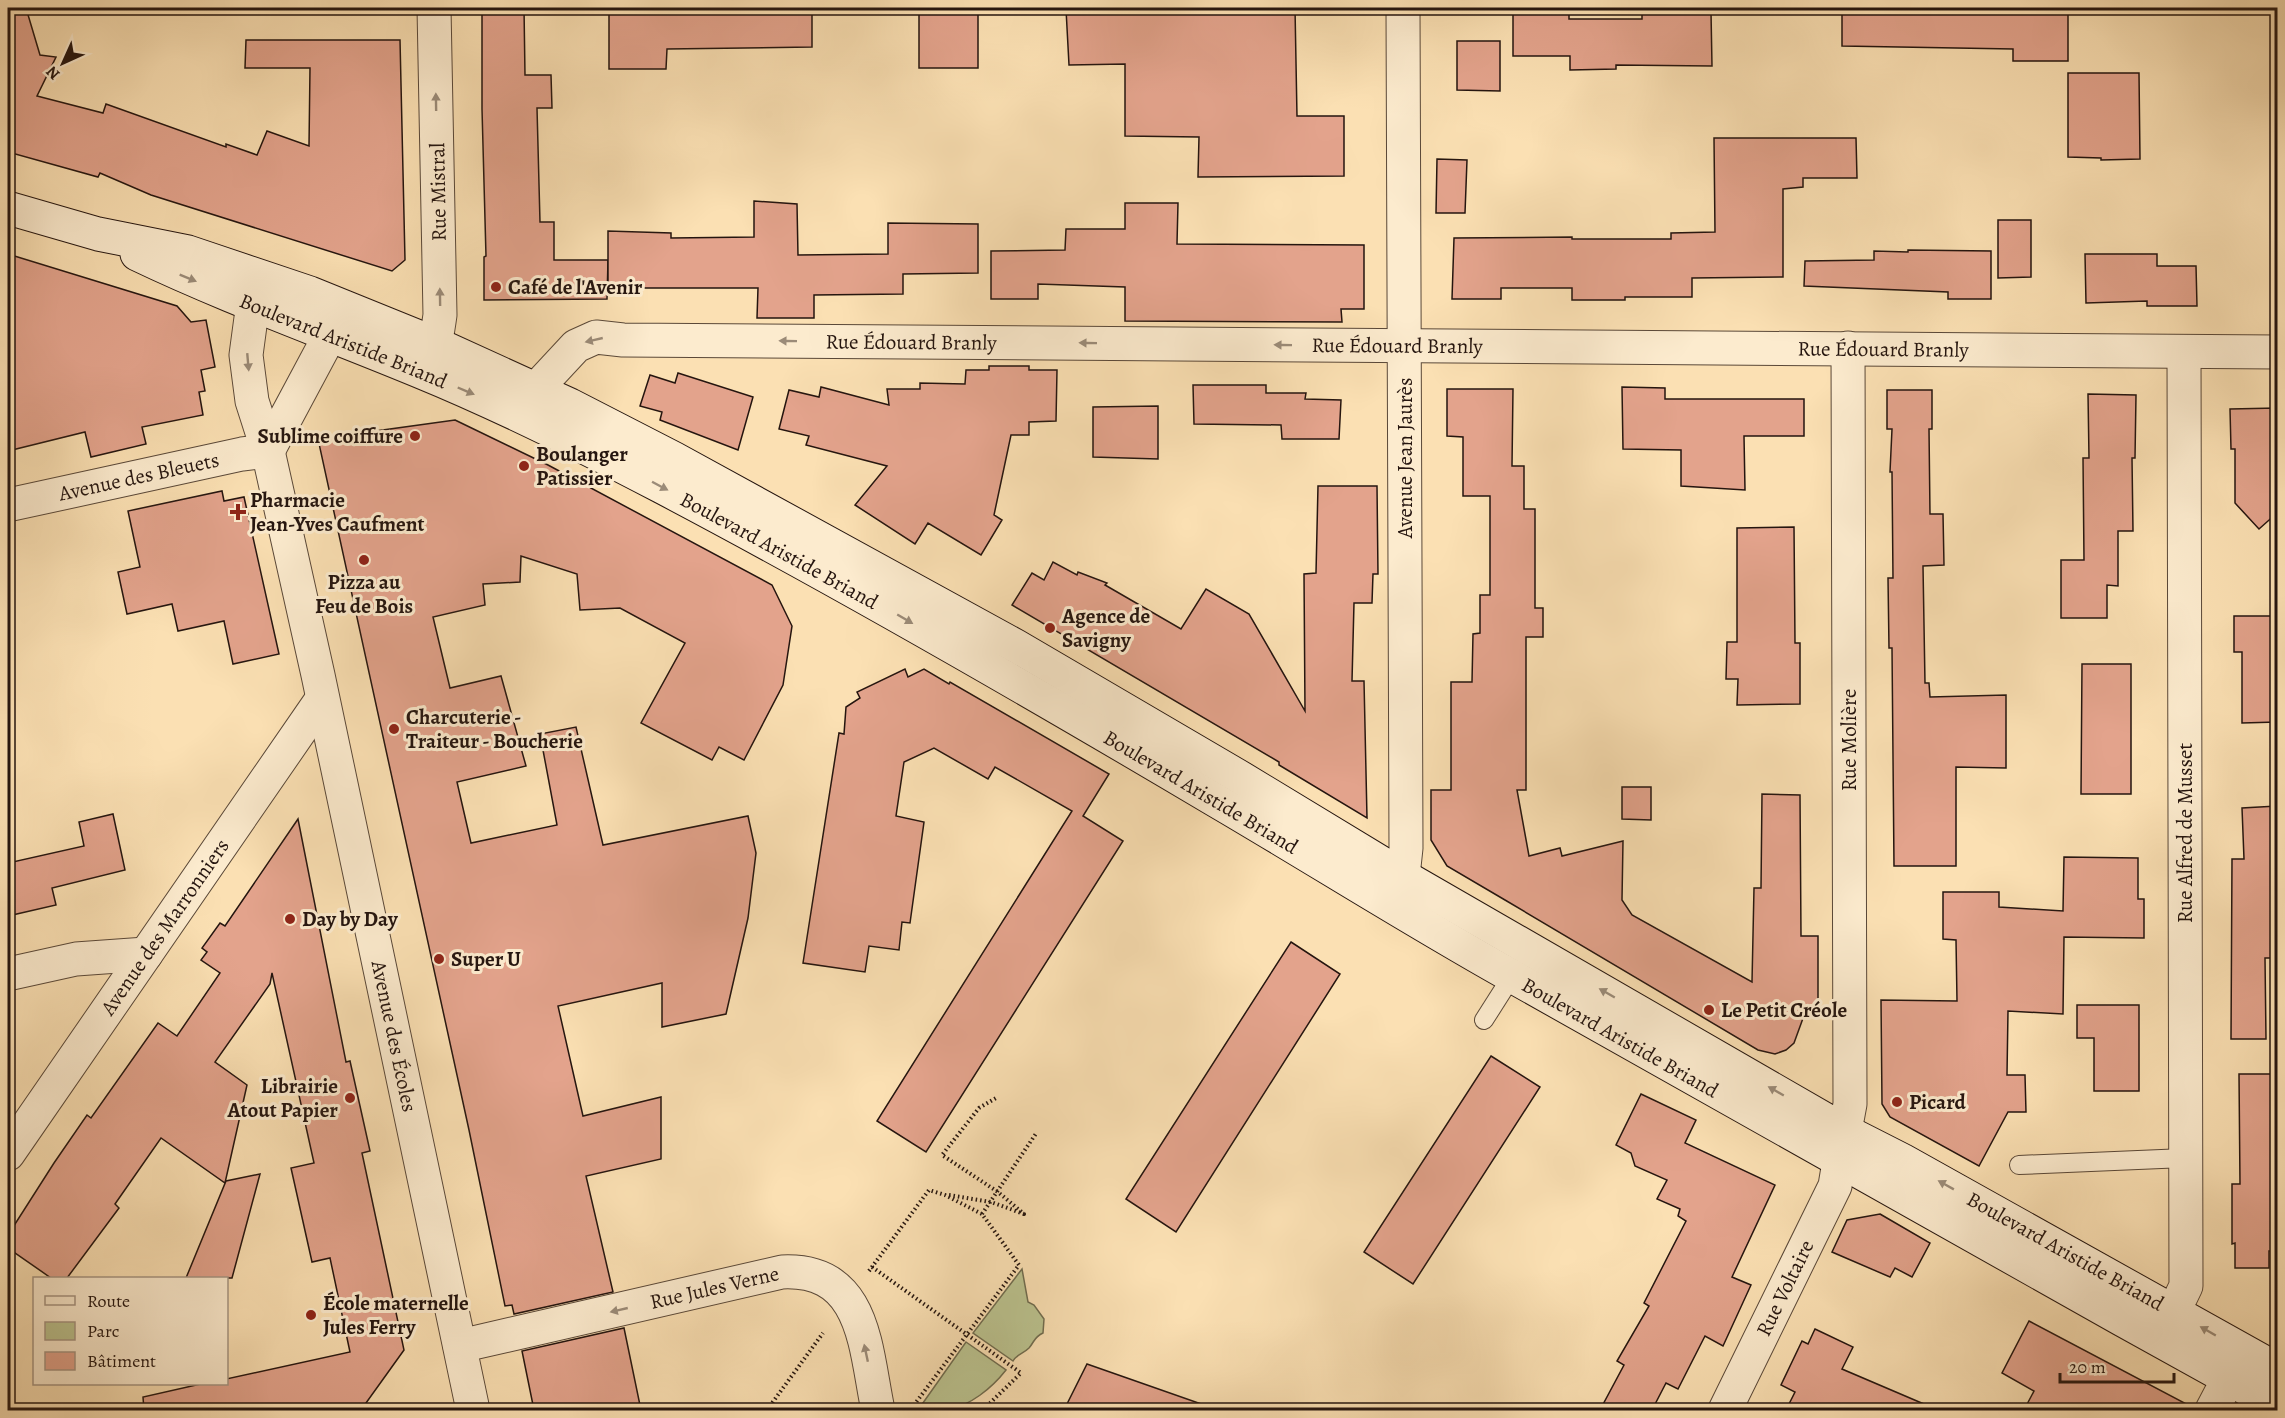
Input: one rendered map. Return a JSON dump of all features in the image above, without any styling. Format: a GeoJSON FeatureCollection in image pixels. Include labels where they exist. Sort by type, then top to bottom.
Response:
{"type":"FeatureCollection","features":[{"type":"Feature","properties":{"kind":"street","name":"Rue Mistral"},"geometry":{"type":"LineString","coordinates":[[429,357],[440,315],[434,8]]}},
{"type":"Feature","properties":{"kind":"street","name":"Avenue Jean Jaurès"},"geometry":{"type":"LineString","coordinates":[[1398,891],[1406,848],[1403,8]]}},
{"type":"Feature","properties":{"kind":"street","name":"Boulevard Aristide Briand"},"geometry":{"type":"LineString","coordinates":[[8,208],[98,234],[188,252],[310,293],[429,357],[526,400],[675,459],[1016,646],[1329,832],[1398,891],[1512,976],[1842,1146],[1912,1166],[2174,1311],[2236,1365],[2277,1406]]}},
{"type":"Feature","properties":{"kind":"street","name":"Boulevard Aristide Briand"},"geometry":{"type":"LineString","coordinates":[[98,234],[179,274],[330,335],[429,357]]}},
{"type":"Feature","properties":{"kind":"street"},"geometry":{"type":"LineString","coordinates":[[253,303],[263,297],[285,298],[429,357]]}},
{"type":"Feature","properties":{"kind":"street","name":"Avenue des Écoles"},"geometry":{"type":"LineString","coordinates":[[253,303],[246,355],[252,400],[268,451],[460,1346],[466,1404]]}},
{"type":"Feature","properties":{"kind":"street"},"geometry":{"type":"LineString","coordinates":[[268,451],[330,335]]}},
{"type":"Feature","properties":{"kind":"street","name":"Rue Édouard Branly"},"geometry":{"type":"LineString","coordinates":[[526,400],[576,346],[596,337],[634,340],[2277,352]]}},
{"type":"Feature","properties":{"kind":"street","name":"Rue Molière"},"geometry":{"type":"LineString","coordinates":[[1842,1146],[1850,1104],[1848,348]]}},
{"type":"Feature","properties":{"kind":"street","name":"Rue Alfred de Musset"},"geometry":{"type":"LineString","coordinates":[[2174,1311],[2186,1286],[2184,352]]}},
{"type":"Feature","properties":{"kind":"street","name":"Boulevard Aristide Briand"},"geometry":{"type":"LineString","coordinates":[[526,400],[659,486],[901,616],[1251,822],[1398,891],[1842,1146],[2236,1365],[2277,1370]]}},
{"type":"Feature","properties":{"kind":"street","name":"Avenue des Bleuets"},"geometry":{"type":"LineString","coordinates":[[8,505],[242,454],[268,451]]}},
{"type":"Feature","properties":{"kind":"street","name":"Avenue des Marronniers"},"geometry":{"type":"LineString","coordinates":[[8,1154],[322,699]]}},
{"type":"Feature","properties":{"kind":"street"},"geometry":{"type":"LineString","coordinates":[[8,974],[76,959],[146,954]]}},
{"type":"Feature","properties":{"kind":"street","name":"Rue Voltaire"},"geometry":{"type":"LineString","coordinates":[[1725,1410],[1835,1186],[1842,1146]]}},
{"type":"Feature","properties":{"kind":"street","name":"Rue Jules Verne"},"geometry":{"type":"LineString","coordinates":[[460,1346],[782,1272],[799,1271],[833,1282],[852,1305],[862,1334],[878,1410]]}},
{"type":"Feature","properties":{"kind":"street"},"geometry":{"type":"LineString","coordinates":[[2212,1410],[2236,1365]]}},
{"type":"Feature","properties":{"kind":"lane"},"geometry":{"type":"LineString","coordinates":[[832,579],[846,572],[868,577],[1016,646]]}},
{"type":"Feature","properties":{"kind":"lane"},"geometry":{"type":"LineString","coordinates":[[1251,822],[1329,832]]}},
{"type":"Feature","properties":{"kind":"lane"},"geometry":{"type":"LineString","coordinates":[[1484,1020],[1512,976]]}},
{"type":"Feature","properties":{"kind":"lane"},"geometry":{"type":"LineString","coordinates":[[2019,1165],[2185,1158]]}},
{"type":"Feature","properties":{"kind":"path"},"geometry":{"type":"LineString","coordinates":[[929,1190],[945,1195],[991,1202],[1024,1214],[998,1192],[942,1155],[979,1108],[996,1098]]}},
{"type":"Feature","properties":{"kind":"path"},"geometry":{"type":"LineString","coordinates":[[982,1214],[1037,1132]]}},
{"type":"Feature","properties":{"kind":"path"},"geometry":{"type":"LineString","coordinates":[[910,1410],[1019,1265],[982,1214],[945,1195]]}},
{"type":"Feature","properties":{"kind":"path"},"geometry":{"type":"LineString","coordinates":[[872,1267],[1021,1373],[990,1403],[977,1410]]}},
{"type":"Feature","properties":{"kind":"green space"},"geometry":{"type":"Polygon","coordinates":[[[1022,1269],[1028,1302],[1034,1305],[1044,1319],[1043,1333],[1013,1361],[973,1333],[1022,1269]]]}},
{"type":"Feature","properties":{"kind":"green space"},"geometry":{"type":"Polygon","coordinates":[[[966,1342],[1006,1370],[987,1390],[964,1405],[944,1411],[918,1410],[966,1342]]]}},
{"type":"Feature","properties":{"kind":"building"},"geometry":{"type":"Polygon","coordinates":[[[8,8],[26,8],[40,55],[56,57],[37,96],[103,113],[106,104],[226,147],[226,144],[257,155],[267,131],[309,146],[310,68],[245,68],[246,40],[400,40],[405,260],[392,271],[151,195],[100,173],[98,177],[8,152],[8,8]]]}},
{"type":"Feature","properties":{"kind":"building"},"geometry":{"type":"Polygon","coordinates":[[[482,8],[524,8],[525,75],[551,75],[552,108],[537,108],[540,222],[554,222],[554,260],[608,260],[607,299],[484,300],[484,257],[486,256],[482,8]]]}},
{"type":"Feature","properties":{"kind":"building"},"geometry":{"type":"Polygon","coordinates":[[[628,8],[681,11],[681,8],[812,8],[812,47],[667,49],[666,69],[609,69],[609,11],[628,12],[628,8]]]}},
{"type":"Feature","properties":{"kind":"building"},"geometry":{"type":"Polygon","coordinates":[[[1295,8],[1297,116],[1344,116],[1344,176],[1198,177],[1199,137],[1125,136],[1125,64],[1069,65],[1066,9],[1295,8]]]}},
{"type":"Feature","properties":{"kind":"building"},"geometry":{"type":"Polygon","coordinates":[[[1513,8],[1569,8],[1569,19],[1642,19],[1642,12],[1711,12],[1712,66],[1616,65],[1616,69],[1570,70],[1570,56],[1513,56],[1513,8]]]}},
{"type":"Feature","properties":{"kind":"building"},"geometry":{"type":"Polygon","coordinates":[[[1842,8],[2068,8],[2068,61],[2013,61],[2013,49],[1842,46],[1842,8]]]}},
{"type":"Feature","properties":{"kind":"building"},"geometry":{"type":"Polygon","coordinates":[[[919,14],[978,14],[978,68],[919,68],[919,14]]]}},
{"type":"Feature","properties":{"kind":"building"},"geometry":{"type":"Polygon","coordinates":[[[1457,41],[1500,41],[1500,91],[1457,90],[1457,41]]]}},
{"type":"Feature","properties":{"kind":"building"},"geometry":{"type":"Polygon","coordinates":[[[2068,73],[2139,73],[2140,159],[2101,160],[2101,158],[2068,157],[2068,73]]]}},
{"type":"Feature","properties":{"kind":"building"},"geometry":{"type":"Polygon","coordinates":[[[1714,138],[1856,138],[1857,178],[1803,178],[1803,187],[1783,189],[1783,277],[1692,278],[1692,297],[1572,300],[1572,288],[1501,288],[1501,299],[1452,299],[1454,238],[1671,239],[1671,233],[1715,232],[1714,138]]]}},
{"type":"Feature","properties":{"kind":"building"},"geometry":{"type":"Polygon","coordinates":[[[1437,159],[1467,160],[1465,213],[1436,213],[1437,159]]]}},
{"type":"Feature","properties":{"kind":"building"},"geometry":{"type":"Polygon","coordinates":[[[754,201],[797,204],[798,255],[888,254],[888,223],[978,224],[978,273],[903,274],[903,294],[814,295],[814,318],[757,318],[758,288],[608,288],[608,231],[671,233],[671,238],[754,237],[754,201]]]}},
{"type":"Feature","properties":{"kind":"building"},"geometry":{"type":"Polygon","coordinates":[[[1125,203],[1178,203],[1177,244],[1364,245],[1364,309],[1341,309],[1342,322],[1125,321],[1125,287],[1038,284],[1038,299],[991,299],[991,251],[1065,250],[1066,229],[1125,229],[1125,203]]]}},
{"type":"Feature","properties":{"kind":"building"},"geometry":{"type":"Polygon","coordinates":[[[1998,220],[2031,220],[2031,277],[1998,278],[1998,220]]]}},
{"type":"Feature","properties":{"kind":"building"},"geometry":{"type":"Polygon","coordinates":[[[1908,250],[1991,251],[1991,299],[1948,299],[1948,292],[1804,286],[1805,261],[1874,260],[1874,251],[1908,252],[1908,250]]]}},
{"type":"Feature","properties":{"kind":"building"},"geometry":{"type":"Polygon","coordinates":[[[8,254],[177,306],[191,322],[206,320],[215,367],[201,370],[205,391],[199,392],[203,415],[142,427],[146,444],[91,457],[85,432],[8,451],[8,254]]]}},
{"type":"Feature","properties":{"kind":"building"},"geometry":{"type":"Polygon","coordinates":[[[2085,254],[2157,254],[2157,266],[2196,266],[2197,306],[2147,306],[2147,301],[2086,303],[2085,254]]]}},
{"type":"Feature","properties":{"kind":"building"},"geometry":{"type":"Polygon","coordinates":[[[989,366],[1029,366],[1029,370],[1057,370],[1056,421],[1029,422],[1029,435],[1011,435],[994,515],[1002,520],[981,555],[928,523],[915,544],[855,505],[887,466],[806,445],[809,436],[779,429],[789,390],[819,397],[821,387],[889,405],[887,389],[920,389],[920,383],[965,384],[966,370],[989,370],[989,366]]]}},
{"type":"Feature","properties":{"kind":"building"},"geometry":{"type":"Polygon","coordinates":[[[678,373],[753,397],[738,450],[660,420],[662,412],[640,406],[650,375],[675,383],[678,373]]]}},
{"type":"Feature","properties":{"kind":"building"},"geometry":{"type":"Polygon","coordinates":[[[1193,385],[1266,385],[1266,393],[1306,393],[1305,399],[1341,400],[1339,439],[1282,439],[1281,425],[1194,424],[1193,385]]]}},
{"type":"Feature","properties":{"kind":"building"},"geometry":{"type":"Polygon","coordinates":[[[1622,387],[1665,388],[1665,399],[1804,399],[1804,436],[1744,436],[1745,490],[1681,486],[1681,450],[1623,449],[1622,387]]]}},
{"type":"Feature","properties":{"kind":"building"},"geometry":{"type":"Polygon","coordinates":[[[1447,389],[1513,389],[1512,466],[1524,466],[1524,509],[1535,509],[1535,608],[1543,608],[1543,637],[1526,637],[1526,790],[1517,790],[1529,856],[1560,848],[1562,856],[1623,841],[1622,900],[1632,915],[1752,982],[1754,888],[1761,888],[1762,794],[1800,795],[1801,936],[1818,936],[1818,1009],[1806,1010],[1794,1043],[1786,1050],[1775,1054],[1758,1050],[1447,866],[1431,840],[1431,790],[1451,790],[1451,682],[1472,682],[1473,634],[1480,633],[1480,595],[1490,595],[1490,496],[1463,496],[1463,437],[1447,436],[1447,389]]]}},
{"type":"Feature","properties":{"kind":"building"},"geometry":{"type":"Polygon","coordinates":[[[1887,390],[1932,390],[1932,429],[1929,429],[1930,514],[1943,514],[1944,565],[1923,566],[1925,683],[1929,683],[1930,697],[2006,695],[2006,768],[1956,767],[1956,866],[1894,866],[1892,648],[1889,648],[1888,578],[1893,578],[1892,472],[1890,472],[1892,429],[1887,429],[1887,390]]]}},
{"type":"Feature","properties":{"kind":"building"},"geometry":{"type":"Polygon","coordinates":[[[2088,394],[2136,395],[2135,458],[2132,458],[2133,531],[2118,531],[2118,586],[2107,585],[2107,618],[2061,618],[2061,560],[2084,560],[2083,458],[2089,458],[2088,394]]]}},
{"type":"Feature","properties":{"kind":"building"},"geometry":{"type":"Polygon","coordinates":[[[1158,406],[1158,459],[1093,457],[1093,407],[1158,406]]]}},
{"type":"Feature","properties":{"kind":"building"},"geometry":{"type":"Polygon","coordinates":[[[2277,408],[2277,513],[2259,529],[2235,503],[2235,449],[2231,449],[2230,409],[2277,408]]]}},
{"type":"Feature","properties":{"kind":"building"},"geometry":{"type":"Polygon","coordinates":[[[455,420],[548,465],[772,585],[792,626],[783,685],[744,760],[719,747],[712,760],[641,723],[685,643],[620,608],[580,610],[577,574],[521,556],[520,582],[483,584],[485,605],[433,617],[450,688],[501,676],[526,766],[457,782],[471,843],[557,825],[540,734],[576,727],[603,845],[748,816],[756,853],[748,918],[726,1014],[662,1027],[662,983],[558,1006],[583,1116],[661,1097],[661,1159],[586,1176],[613,1292],[514,1314],[512,1305],[505,1306],[469,1130],[318,439],[455,420]]]}},
{"type":"Feature","properties":{"kind":"building"},"geometry":{"type":"Polygon","coordinates":[[[1318,486],[1377,486],[1378,574],[1373,574],[1372,603],[1354,603],[1352,681],[1364,681],[1367,818],[1279,765],[1279,762],[1012,605],[1032,573],[1044,580],[1053,562],[1077,575],[1078,572],[1107,583],[1105,585],[1181,629],[1206,589],[1249,614],[1305,711],[1304,574],[1316,573],[1318,486]]]}},
{"type":"Feature","properties":{"kind":"building"},"geometry":{"type":"Polygon","coordinates":[[[222,491],[224,501],[244,497],[279,654],[233,664],[224,621],[178,631],[172,604],[127,614],[118,572],[140,567],[128,511],[222,491]]]}},
{"type":"Feature","properties":{"kind":"building"},"geometry":{"type":"Polygon","coordinates":[[[1794,527],[1795,643],[1800,643],[1800,704],[1737,705],[1738,679],[1726,679],[1727,642],[1737,642],[1737,528],[1794,527]]]}},
{"type":"Feature","properties":{"kind":"building"},"geometry":{"type":"Polygon","coordinates":[[[2234,616],[2277,616],[2277,722],[2242,723],[2242,652],[2234,652],[2234,616]]]}},
{"type":"Feature","properties":{"kind":"building"},"geometry":{"type":"Polygon","coordinates":[[[2082,664],[2131,664],[2131,794],[2081,794],[2082,664]]]}},
{"type":"Feature","properties":{"kind":"building"},"geometry":{"type":"Polygon","coordinates":[[[905,669],[908,677],[924,669],[949,684],[950,682],[1109,774],[1083,816],[1123,841],[926,1152],[877,1121],[1072,811],[995,767],[988,779],[934,748],[904,762],[896,816],[924,822],[910,923],[902,922],[899,950],[869,946],[865,972],[803,963],[839,733],[844,734],[846,707],[860,698],[857,692],[905,669]]]}},
{"type":"Feature","properties":{"kind":"building"},"geometry":{"type":"Polygon","coordinates":[[[1622,787],[1651,787],[1651,820],[1622,819],[1622,787]]]}},
{"type":"Feature","properties":{"kind":"building"},"geometry":{"type":"Polygon","coordinates":[[[2277,806],[2277,958],[2265,958],[2266,1039],[2231,1039],[2232,859],[2244,859],[2242,808],[2277,806]]]}},
{"type":"Feature","properties":{"kind":"building"},"geometry":{"type":"Polygon","coordinates":[[[113,814],[125,870],[52,888],[56,905],[8,916],[8,863],[84,846],[79,822],[113,814]]]}},
{"type":"Feature","properties":{"kind":"building"},"geometry":{"type":"Polygon","coordinates":[[[298,819],[346,1062],[350,1061],[370,1151],[362,1153],[404,1350],[361,1410],[144,1410],[143,1397],[196,1385],[228,1385],[228,1379],[350,1352],[330,1258],[312,1262],[291,1168],[314,1163],[272,973],[270,984],[215,1062],[247,1085],[225,1183],[161,1138],[115,1204],[119,1208],[68,1277],[50,1277],[8,1248],[8,1235],[87,1115],[91,1118],[158,1023],[177,1036],[220,973],[201,960],[207,952],[202,948],[220,923],[225,926],[298,819]]]}},
{"type":"Feature","properties":{"kind":"building"},"geometry":{"type":"Polygon","coordinates":[[[2064,857],[2138,858],[2138,899],[2144,899],[2144,938],[2064,937],[2063,1014],[2008,1011],[2007,1075],[2025,1075],[2026,1112],[2008,1112],[1979,1166],[1890,1117],[1882,1104],[1881,1000],[1957,1001],[1956,940],[1943,939],[1943,892],[1999,892],[1999,907],[2063,911],[2064,857]]]}},
{"type":"Feature","properties":{"kind":"building"},"geometry":{"type":"Polygon","coordinates":[[[1291,942],[1340,974],[1176,1232],[1126,1199],[1291,942]]]}},
{"type":"Feature","properties":{"kind":"building"},"geometry":{"type":"Polygon","coordinates":[[[2077,1005],[2139,1005],[2139,1091],[2094,1091],[2094,1038],[2077,1038],[2077,1005]]]}},
{"type":"Feature","properties":{"kind":"building"},"geometry":{"type":"Polygon","coordinates":[[[1491,1056],[1540,1087],[1413,1284],[1364,1252],[1491,1056]]]}},
{"type":"Feature","properties":{"kind":"building"},"geometry":{"type":"Polygon","coordinates":[[[2239,1074],[2277,1074],[2277,1251],[2269,1251],[2269,1268],[2235,1268],[2235,1243],[2232,1244],[2232,1184],[2240,1184],[2239,1074]]]}},
{"type":"Feature","properties":{"kind":"building"},"geometry":{"type":"Polygon","coordinates":[[[1641,1094],[1696,1120],[1685,1143],[1775,1185],[1732,1277],[1751,1285],[1723,1346],[1705,1336],[1678,1389],[1666,1383],[1652,1410],[1600,1410],[1624,1365],[1617,1361],[1649,1306],[1644,1303],[1686,1221],[1678,1216],[1680,1209],[1657,1199],[1667,1180],[1635,1166],[1631,1153],[1616,1145],[1641,1094]]]}},
{"type":"Feature","properties":{"kind":"building"},"geometry":{"type":"Polygon","coordinates":[[[260,1174],[232,1278],[186,1277],[226,1181],[260,1174]]]}},
{"type":"Feature","properties":{"kind":"building"},"geometry":{"type":"Polygon","coordinates":[[[1880,1214],[1930,1243],[1912,1277],[1895,1268],[1890,1277],[1832,1252],[1847,1220],[1880,1214]]]}},
{"type":"Feature","properties":{"kind":"building"},"geometry":{"type":"Polygon","coordinates":[[[2029,1321],[2194,1408],[2193,1410],[2024,1410],[2034,1391],[2002,1373],[2029,1321]]]}},
{"type":"Feature","properties":{"kind":"building"},"geometry":{"type":"Polygon","coordinates":[[[624,1328],[641,1410],[534,1410],[522,1351],[624,1328]]]}},
{"type":"Feature","properties":{"kind":"building"},"geometry":{"type":"Polygon","coordinates":[[[1815,1329],[1853,1347],[1842,1369],[1938,1410],[1786,1410],[1795,1392],[1781,1385],[1802,1341],[1808,1344],[1815,1329]]]}},
{"type":"Feature","properties":{"kind":"building"},"geometry":{"type":"Polygon","coordinates":[[[1087,1364],[1207,1406],[1206,1410],[1064,1410],[1087,1364]]]}},
{"type":"Feature","properties":{"kind":"place","name":"Café de l'Avenir"},"geometry":{"type":"Point","coordinates":[496,287]}},
{"type":"Feature","properties":{"kind":"place","name":"Sublime coiffure"},"geometry":{"type":"Point","coordinates":[415,436]}},
{"type":"Feature","properties":{"kind":"place","name":"Boulanger Patissier"},"geometry":{"type":"Point","coordinates":[524,466]}},
{"type":"Feature","properties":{"kind":"place","name":"Pharmacie Jean-Yves Caufment"},"geometry":{"type":"Point","coordinates":[238,512]}},
{"type":"Feature","properties":{"kind":"place","name":"Pizza au Feu de Bois"},"geometry":{"type":"Point","coordinates":[364,560]}},
{"type":"Feature","properties":{"kind":"place","name":"Agence de Savigny"},"geometry":{"type":"Point","coordinates":[1050,628]}},
{"type":"Feature","properties":{"kind":"place","name":"Charcuterie - Traiteur - Boucherie"},"geometry":{"type":"Point","coordinates":[394,729]}},
{"type":"Feature","properties":{"kind":"place","name":"Day by Day"},"geometry":{"type":"Point","coordinates":[290,919]}},
{"type":"Feature","properties":{"kind":"place","name":"Super U"},"geometry":{"type":"Point","coordinates":[439,959]}},
{"type":"Feature","properties":{"kind":"place","name":"Le Petit Créole"},"geometry":{"type":"Point","coordinates":[1709,1010]}},
{"type":"Feature","properties":{"kind":"place","name":"Librairie Atout Papier"},"geometry":{"type":"Point","coordinates":[350,1098]}},
{"type":"Feature","properties":{"kind":"place","name":"Picard"},"geometry":{"type":"Point","coordinates":[1897,1102]}},
{"type":"Feature","properties":{"kind":"place","name":"École maternelle Jules Ferry"},"geometry":{"type":"Point","coordinates":[311,1315]}}]}
